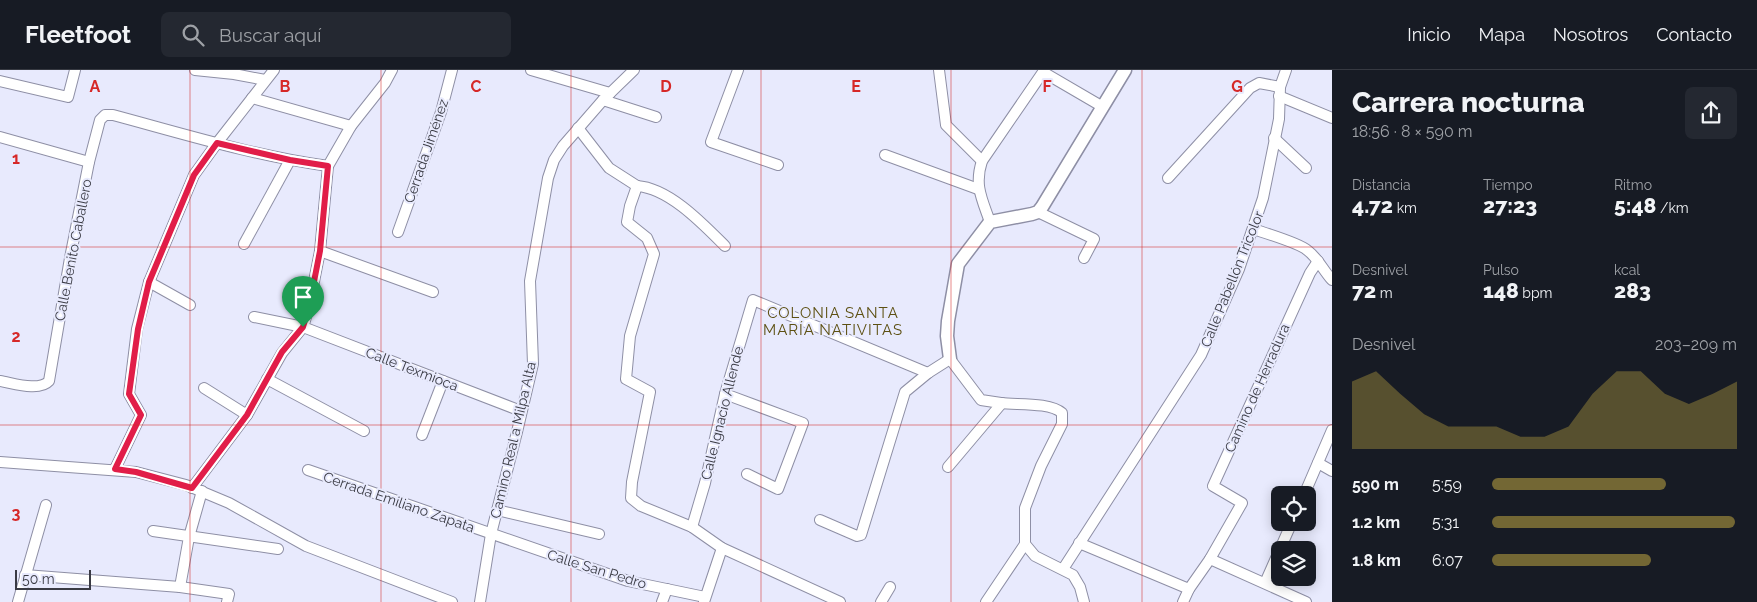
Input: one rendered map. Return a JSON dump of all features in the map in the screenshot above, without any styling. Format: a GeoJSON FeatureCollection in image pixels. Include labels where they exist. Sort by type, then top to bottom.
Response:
{"type":"FeatureCollection","features":[{"type":"Feature","properties":{"kind":"street"},"geometry":{"type":"LineString","coordinates":[[0,81],[68,97],[75,70]]}},
{"type":"Feature","properties":{"kind":"street"},"geometry":{"type":"LineString","coordinates":[[195,70],[235,72],[265,80]]}},
{"type":"Feature","properties":{"kind":"street"},"geometry":{"type":"LineString","coordinates":[[115,469],[141,415],[129,394],[138,329],[149,282],[194,175],[274,70]]}},
{"type":"Feature","properties":{"kind":"street"},"geometry":{"type":"LineString","coordinates":[[180,587],[197,489],[247,415],[282,352],[303,327],[320,251],[328,166],[351,126],[385,83],[392,70]]}},
{"type":"Feature","properties":{"kind":"street","name":"Cerrada Jiménez"},"geometry":{"type":"LineString","coordinates":[[398,232],[441,112],[452,70]]}},
{"type":"Feature","properties":{"kind":"street"},"geometry":{"type":"LineString","coordinates":[[531,70],[607,96],[656,118]]}},
{"type":"Feature","properties":{"kind":"street","name":"Camino Real a Milpa Alta"},"geometry":{"type":"LineString","coordinates":[[480,602],[490,534],[533,364],[530,281],[548,178],[554,160],[563,146],[607,96],[634,70]]}},
{"type":"Feature","properties":{"kind":"street"},"geometry":{"type":"LineString","coordinates":[[738,70],[711,142],[778,164]]}},
{"type":"Feature","properties":{"kind":"street"},"geometry":{"type":"LineString","coordinates":[[939,70],[946,125],[982,161]]}},
{"type":"Feature","properties":{"kind":"street"},"geometry":{"type":"LineString","coordinates":[[986,602],[1025,544],[1025,508],[1041,466],[1062,424],[1063,418],[1062,413],[1058,409],[981,400],[950,359],[947,336],[948,321],[958,264],[990,222],[1038,212],[1124,70]]}},
{"type":"Feature","properties":{"kind":"street","name":"Calle Pabellón Tricolor"},"geometry":{"type":"LineString","coordinates":[[1063,569],[1201,355],[1238,269],[1263,198],[1278,119],[1279,92],[1286,70]]}},
{"type":"Feature","properties":{"kind":"street"},"geometry":{"type":"LineString","coordinates":[[990,222],[978,188],[978,172],[982,161],[1043,72],[1103,107]]}},
{"type":"Feature","properties":{"kind":"street"},"geometry":{"type":"LineString","coordinates":[[1168,178],[1250,88],[1259,83],[1332,118]]}},
{"type":"Feature","properties":{"kind":"street"},"geometry":{"type":"LineString","coordinates":[[252,98],[351,126]]}},
{"type":"Feature","properties":{"kind":"street","name":"Calle Benito Caballero"},"geometry":{"type":"LineString","coordinates":[[0,381],[38,386],[49,381],[70,258],[100,120],[106,115],[113,115],[217,143]]}},
{"type":"Feature","properties":{"kind":"street"},"geometry":{"type":"LineString","coordinates":[[578,128],[609,168],[638,186],[649,187],[688,210],[725,246]]}},
{"type":"Feature","properties":{"kind":"street"},"geometry":{"type":"LineString","coordinates":[[0,137],[90,162]]}},
{"type":"Feature","properties":{"kind":"street"},"geometry":{"type":"LineString","coordinates":[[1274,138],[1306,168]]}},
{"type":"Feature","properties":{"kind":"street"},"geometry":{"type":"LineString","coordinates":[[217,143],[290,160],[328,166]]}},
{"type":"Feature","properties":{"kind":"street"},"geometry":{"type":"LineString","coordinates":[[885,155],[978,188]]}},
{"type":"Feature","properties":{"kind":"street"},"geometry":{"type":"LineString","coordinates":[[244,244],[290,160]]}},
{"type":"Feature","properties":{"kind":"street"},"geometry":{"type":"LineString","coordinates":[[638,186],[630,206],[627,222],[647,238],[654,254],[630,336],[626,378],[650,392],[632,482],[631,498],[641,506],[692,527],[722,548],[840,602]]}},
{"type":"Feature","properties":{"kind":"street"},"geometry":{"type":"LineString","coordinates":[[1038,212],[1094,239],[1084,258]]}},
{"type":"Feature","properties":{"kind":"street"},"geometry":{"type":"LineString","coordinates":[[1253,229],[1306,248],[1332,280]]}},
{"type":"Feature","properties":{"kind":"street"},"geometry":{"type":"LineString","coordinates":[[320,251],[433,292]]}},
{"type":"Feature","properties":{"kind":"street","name":"Camino de Herradura"},"geometry":{"type":"LineString","coordinates":[[1210,559],[1242,503],[1213,486],[1310,273],[1318,261]]}},
{"type":"Feature","properties":{"kind":"street"},"geometry":{"type":"LineString","coordinates":[[149,282],[190,305]]}},
{"type":"Feature","properties":{"kind":"street","name":"Calle Ignacio Allende"},"geometry":{"type":"LineString","coordinates":[[692,527],[705,483],[725,394],[753,300],[928,373]]}},
{"type":"Feature","properties":{"kind":"street","name":"Calle Texmioca"},"geometry":{"type":"LineString","coordinates":[[254,317],[303,327],[521,411]]}},
{"type":"Feature","properties":{"kind":"street"},"geometry":{"type":"LineString","coordinates":[[820,520],[856,536],[861,535],[905,392],[928,373],[950,359]]}},
{"type":"Feature","properties":{"kind":"street"},"geometry":{"type":"LineString","coordinates":[[267,379],[364,431]]}},
{"type":"Feature","properties":{"kind":"street"},"geometry":{"type":"LineString","coordinates":[[422,435],[443,381]]}},
{"type":"Feature","properties":{"kind":"street"},"geometry":{"type":"LineString","coordinates":[[204,388],[247,415]]}},
{"type":"Feature","properties":{"kind":"street"},"geometry":{"type":"LineString","coordinates":[[725,394],[803,423],[778,489],[747,474]]}},
{"type":"Feature","properties":{"kind":"street"},"geometry":{"type":"LineString","coordinates":[[948,467],[1002,403]]}},
{"type":"Feature","properties":{"kind":"street"},"geometry":{"type":"LineString","coordinates":[[1308,486],[1332,430]]}},
{"type":"Feature","properties":{"kind":"street"},"geometry":{"type":"LineString","coordinates":[[0,462],[115,469],[136,472],[197,489],[230,504],[306,546],[452,602]]}},
{"type":"Feature","properties":{"kind":"street"},"geometry":{"type":"LineString","coordinates":[[1318,463],[1332,471]]}},
{"type":"Feature","properties":{"kind":"street","name":"Cerrada Emiliano Zapata"},"geometry":{"type":"LineString","coordinates":[[308,470],[490,534]]}},
{"type":"Feature","properties":{"kind":"street"},"geometry":{"type":"LineString","coordinates":[[18,602],[46,504]]}},
{"type":"Feature","properties":{"kind":"street"},"geometry":{"type":"LineString","coordinates":[[497,510],[599,534]]}},
{"type":"Feature","properties":{"kind":"street"},"geometry":{"type":"LineString","coordinates":[[153,531],[278,549]]}},
{"type":"Feature","properties":{"kind":"street"},"geometry":{"type":"LineString","coordinates":[[1265,583],[1288,531]]}},
{"type":"Feature","properties":{"kind":"street","name":"Calle San Pedro"},"geometry":{"type":"LineString","coordinates":[[490,534],[628,581],[667,589],[704,600]]}},
{"type":"Feature","properties":{"kind":"street"},"geometry":{"type":"LineString","coordinates":[[1079,543],[1189,589]]}},
{"type":"Feature","properties":{"kind":"street"},"geometry":{"type":"LineString","coordinates":[[1025,544],[1035,556],[1073,575],[1080,588],[1084,602]]}},
{"type":"Feature","properties":{"kind":"street"},"geometry":{"type":"LineString","coordinates":[[704,600],[722,548]]}},
{"type":"Feature","properties":{"kind":"street"},"geometry":{"type":"LineString","coordinates":[[1183,602],[1189,589],[1210,559],[1306,602]]}},
{"type":"Feature","properties":{"kind":"street"},"geometry":{"type":"LineString","coordinates":[[25,575],[180,587],[228,598]]}},
{"type":"Feature","properties":{"kind":"street"},"geometry":{"type":"LineString","coordinates":[[880,602],[890,587]]}},
{"type":"Feature","properties":{"kind":"street"},"geometry":{"type":"LineString","coordinates":[[662,602],[667,589]]}},
{"type":"Feature","properties":{"kind":"district","name":"COLONIA SANTA MARÍA NATIVITAS"},"geometry":{"type":"Point","coordinates":[833,322]}},
{"type":"Feature","properties":{"kind":"route"},"geometry":{"type":"LineString","coordinates":[[217,143],[290,160],[328,166],[320,251],[303,327],[282,352],[247,415],[192,488],[136,472],[115,469],[141,415],[129,394],[138,329],[149,282],[194,175],[217,143]]}}]}
